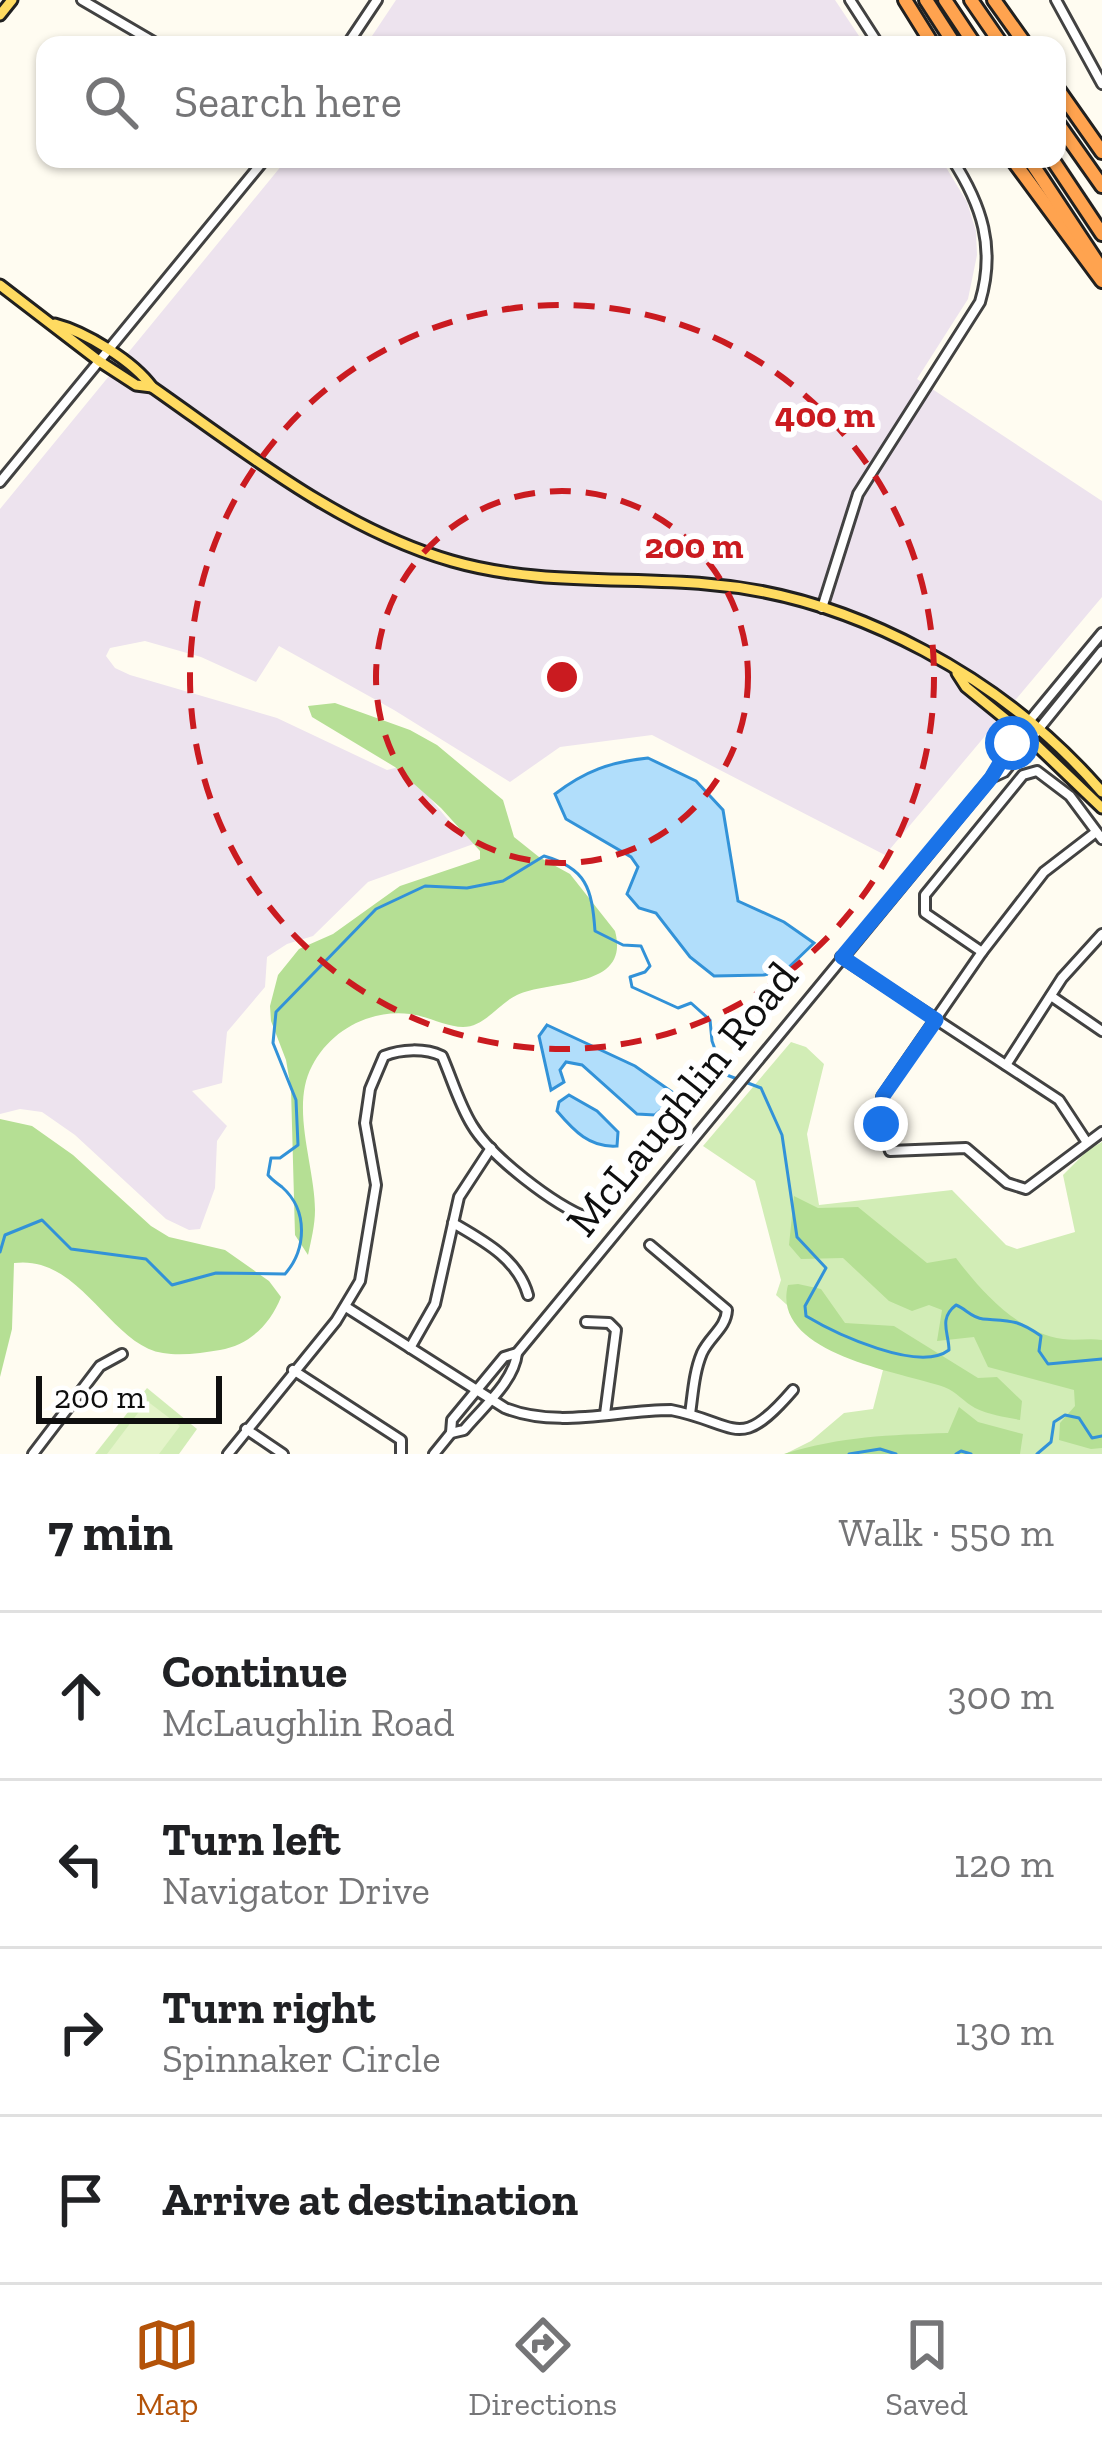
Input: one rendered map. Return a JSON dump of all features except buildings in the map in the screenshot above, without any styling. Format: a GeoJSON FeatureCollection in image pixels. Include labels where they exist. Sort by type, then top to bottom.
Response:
{"type":"FeatureCollection","features":[{"type":"Feature","properties":{"kind":"highway"},"geometry":{"type":"LineString","coordinates":[[905,0],[928,36]]}},
{"type":"Feature","properties":{"kind":"highway"},"geometry":{"type":"LineString","coordinates":[[926,0],[949,36]]}},
{"type":"Feature","properties":{"kind":"highway"},"geometry":{"type":"LineString","coordinates":[[945,0],[970,36]]}},
{"type":"Feature","properties":{"kind":"highway"},"geometry":{"type":"LineString","coordinates":[[971,0],[996,36]]}},
{"type":"Feature","properties":{"kind":"highway"},"geometry":{"type":"LineString","coordinates":[[994,0],[1020,36]]}},
{"type":"Feature","properties":{"kind":"highway"},"geometry":{"type":"LineString","coordinates":[[1066,101],[1102,152]]}},
{"type":"Feature","properties":{"kind":"highway"},"geometry":{"type":"LineString","coordinates":[[1066,135],[1102,186]]}},
{"type":"Feature","properties":{"kind":"highway"},"geometry":{"type":"LineString","coordinates":[[1019,168],[1102,281]]}},
{"type":"Feature","properties":{"kind":"highway"},"geometry":{"type":"LineString","coordinates":[[1036,168],[1102,269]]}},
{"type":"Feature","properties":{"kind":"highway"},"geometry":{"type":"LineString","coordinates":[[1058,168],[1102,234]]}},
{"type":"Feature","properties":{"kind":"main road"},"geometry":{"type":"LineString","coordinates":[[0,14],[12,0]]}},
{"type":"Feature","properties":{"kind":"main road"},"geometry":{"type":"LineString","coordinates":[[0,285],[103,356],[143,376],[152,388],[313,496],[395,539],[452,561],[512,573],[707,584],[822,608],[912,646],[974,679],[1102,792]]}},
{"type":"Feature","properties":{"kind":"main road"},"geometry":{"type":"LineString","coordinates":[[1029,730],[1102,808]]}},
{"type":"Feature","properties":{"kind":"street"},"geometry":{"type":"LineString","coordinates":[[82,0],[144,36]]}},
{"type":"Feature","properties":{"kind":"street"},"geometry":{"type":"LineString","coordinates":[[353,36],[376,0]]}},
{"type":"Feature","properties":{"kind":"street"},"geometry":{"type":"LineString","coordinates":[[850,0],[873,36]]}},
{"type":"Feature","properties":{"kind":"street"},"geometry":{"type":"LineString","coordinates":[[1056,0],[1102,84]]}},
{"type":"Feature","properties":{"kind":"street"},"geometry":{"type":"LineString","coordinates":[[0,482],[258,168]]}},
{"type":"Feature","properties":{"kind":"street"},"geometry":{"type":"LineString","coordinates":[[822,608],[858,494],[972,321],[985,287],[988,257],[982,213],[957,168]]}},
{"type":"Feature","properties":{"kind":"street","name":"McLaughlin Road"},"geometry":{"type":"LineString","coordinates":[[451,1432],[464,1430],[490,1399],[515,1368],[517,1353],[991,778],[1102,633]]}},
{"type":"Feature","properties":{"kind":"street","name":"McLaughlin Road"},"geometry":{"type":"LineString","coordinates":[[1029,730],[1102,651]]}},
{"type":"Feature","properties":{"kind":"street"},"geometry":{"type":"LineString","coordinates":[[982,952],[925,913],[925,895],[1023,776],[1037,771],[1070,796],[1099,836],[1044,872],[982,952],[883,1096],[881,1124],[890,1151],[966,1148],[1007,1183],[1026,1190],[1102,1132]]}},
{"type":"Feature","properties":{"kind":"street"},"geometry":{"type":"LineString","coordinates":[[1006,1065],[1062,978],[1102,934]]}},
{"type":"Feature","properties":{"kind":"street"},"geometry":{"type":"LineString","coordinates":[[842,957],[1059,1100],[1087,1141]]}},
{"type":"Feature","properties":{"kind":"street"},"geometry":{"type":"LineString","coordinates":[[1051,997],[1102,1031]]}},
{"type":"Feature","properties":{"kind":"street"},"geometry":{"type":"LineString","coordinates":[[228,1454],[346,1307],[360,1281],[376,1185],[365,1123],[370,1089],[384,1056],[396,1051],[433,1052],[442,1057],[474,1128],[491,1148],[566,1210],[588,1218]]}},
{"type":"Feature","properties":{"kind":"street"},"geometry":{"type":"LineString","coordinates":[[410,1348],[434,1304],[465,1183],[491,1148]]}},
{"type":"Feature","properties":{"kind":"street"},"geometry":{"type":"LineString","coordinates":[[454,1223],[511,1262],[523,1276],[528,1295]]}},
{"type":"Feature","properties":{"kind":"street"},"geometry":{"type":"LineString","coordinates":[[650,1245],[727,1310],[726,1323],[706,1344],[700,1359],[691,1414]]}},
{"type":"Feature","properties":{"kind":"street"},"geometry":{"type":"LineString","coordinates":[[346,1307],[523,1416],[549,1419],[645,1410],[691,1414],[724,1429],[756,1427],[793,1390]]}},
{"type":"Feature","properties":{"kind":"street"},"geometry":{"type":"LineString","coordinates":[[586,1322],[609,1323],[616,1330],[605,1414]]}},
{"type":"Feature","properties":{"kind":"street","name":"McLaughlin Road"},"geometry":{"type":"LineString","coordinates":[[434,1454],[451,1432],[452,1420],[504,1357],[517,1353]]}},
{"type":"Feature","properties":{"kind":"street"},"geometry":{"type":"LineString","coordinates":[[33,1454],[100,1366],[122,1354]]}},
{"type":"Feature","properties":{"kind":"street"},"geometry":{"type":"LineString","coordinates":[[293,1370],[401,1440],[401,1454]]}},
{"type":"Feature","properties":{"kind":"street"},"geometry":{"type":"LineString","coordinates":[[245,1429],[283,1454]]}},
{"type":"Feature","properties":{"kind":"shaded area"},"geometry":{"type":"Polygon","coordinates":[[[396,0],[835,0],[859,36],[372,36],[396,0]]]}},
{"type":"Feature","properties":{"kind":"shaded area"},"geometry":{"type":"Polygon","coordinates":[[[280,168],[946,168],[967,202],[977,255],[968,299],[917,379],[1102,501],[1102,597],[885,855],[652,735],[560,747],[510,782],[279,646],[256,682],[201,657],[145,641],[110,648],[106,656],[115,668],[130,675],[277,718],[387,770],[403,766],[455,828],[479,842],[368,882],[313,936],[267,957],[265,987],[227,1032],[222,1083],[192,1091],[227,1126],[217,1141],[215,1188],[200,1229],[189,1230],[166,1219],[75,1135],[42,1112],[20,1109],[0,1114],[0,509],[280,168]]]}},
{"type":"Feature","properties":{"kind":"green space"},"geometry":{"type":"Polygon","coordinates":[[[335,703],[437,745],[503,800],[514,837],[570,874],[615,931],[617,950],[600,973],[517,995],[471,1026],[395,1013],[352,1025],[329,1042],[312,1066],[303,1100],[315,1210],[308,1255],[295,1235],[291,1089],[271,1021],[278,975],[299,949],[333,934],[400,886],[480,859],[480,851],[441,808],[395,767],[312,717],[308,706],[335,703]]]}},
{"type":"Feature","properties":{"kind":"green space"},"geometry":{"type":"Polygon","coordinates":[[[791,1042],[806,1047],[824,1064],[807,1134],[819,1205],[952,1190],[1006,1245],[1017,1249],[1075,1232],[1063,1175],[1102,1142],[1102,1454],[785,1454],[811,1441],[844,1413],[873,1409],[883,1370],[840,1353],[776,1295],[781,1280],[755,1181],[703,1146],[791,1042]]]}},
{"type":"Feature","properties":{"kind":"green space"},"geometry":{"type":"Polygon","coordinates":[[[0,1119],[32,1126],[169,1237],[225,1250],[269,1281],[281,1297],[271,1316],[257,1332],[230,1347],[163,1353],[127,1335],[58,1272],[37,1264],[14,1263],[12,1329],[0,1377],[0,1119]]]}},
{"type":"Feature","properties":{"kind":"green space"},"geometry":{"type":"Polygon","coordinates":[[[794,1196],[818,1208],[858,1207],[927,1263],[956,1258],[989,1297],[1031,1328],[1063,1339],[1102,1340],[1102,1448],[1059,1440],[1060,1423],[1075,1406],[1074,1390],[988,1367],[974,1337],[937,1341],[942,1310],[929,1305],[912,1311],[889,1301],[843,1258],[801,1259],[789,1245],[794,1196]]]}},
{"type":"Feature","properties":{"kind":"green space"},"geometry":{"type":"Polygon","coordinates":[[[788,1285],[821,1289],[845,1323],[894,1326],[978,1378],[997,1377],[1022,1401],[1020,1420],[980,1410],[944,1387],[871,1366],[818,1344],[799,1328],[788,1309],[788,1285]]]}},
{"type":"Feature","properties":{"kind":"green space"},"geometry":{"type":"Polygon","coordinates":[[[147,1388],[197,1429],[179,1454],[95,1454],[147,1388]]]}},
{"type":"Feature","properties":{"kind":"green space"},"geometry":{"type":"Polygon","coordinates":[[[147,1401],[180,1426],[159,1454],[107,1454],[147,1401]]]}},
{"type":"Feature","properties":{"kind":"green space"},"geometry":{"type":"Polygon","coordinates":[[[959,1407],[978,1422],[1023,1434],[1020,1454],[784,1454],[846,1440],[948,1433],[959,1407]]]}},
{"type":"Feature","properties":{"kind":"water"},"geometry":{"type":"Polygon","coordinates":[[[648,758],[696,781],[723,810],[738,901],[784,922],[814,943],[786,970],[714,976],[690,957],[656,913],[639,908],[627,894],[638,867],[631,857],[566,819],[555,794],[598,769],[648,758]]]}},
{"type":"Feature","properties":{"kind":"water"},"geometry":{"type":"Polygon","coordinates":[[[547,1025],[635,1066],[672,1092],[674,1099],[655,1115],[637,1114],[582,1065],[566,1062],[560,1070],[564,1082],[551,1090],[539,1036],[547,1025]]]}},
{"type":"Feature","properties":{"kind":"water"},"geometry":{"type":"Polygon","coordinates":[[[569,1095],[597,1111],[618,1132],[617,1146],[591,1141],[570,1125],[557,1111],[559,1102],[569,1095]]]}},
{"type":"Feature","properties":{"kind":"waterway"},"geometry":{"type":"LineString","coordinates":[[0,1252],[5,1235],[42,1220],[71,1249],[146,1259],[172,1285],[216,1273],[285,1274],[297,1254],[302,1230],[291,1197],[268,1175],[271,1158],[280,1158],[298,1145],[296,1100],[273,1043],[276,1012],[376,909],[425,886],[467,888],[503,881],[544,856],[569,867],[584,882],[595,931],[623,945],[641,946],[650,966],[630,977],[632,987],[678,1008],[691,1003],[710,1020],[724,1074],[761,1088],[782,1135],[797,1237],[826,1268],[805,1306],[806,1316],[878,1348],[935,1356],[949,1350],[946,1321],[956,1305],[979,1318],[1033,1330],[1041,1336],[1039,1351],[1048,1364],[1102,1359]]}},
{"type":"Feature","properties":{"kind":"waterway"},"geometry":{"type":"LineString","coordinates":[[1037,1454],[1051,1442],[1054,1422],[1065,1415],[1079,1418],[1092,1438],[1102,1436]]}},
{"type":"Feature","properties":{"kind":"waterway"},"geometry":{"type":"LineString","coordinates":[[849,1454],[880,1449],[896,1454]]}},
{"type":"Feature","properties":{"kind":"waterway"},"geometry":{"type":"LineString","coordinates":[[956,1454],[971,1454]]}},
{"type":"Feature","properties":{"kind":"route"},"geometry":{"type":"LineString","coordinates":[[881,1124],[883,1096],[936,1020],[842,957],[991,778],[1012,743]]}}]}
